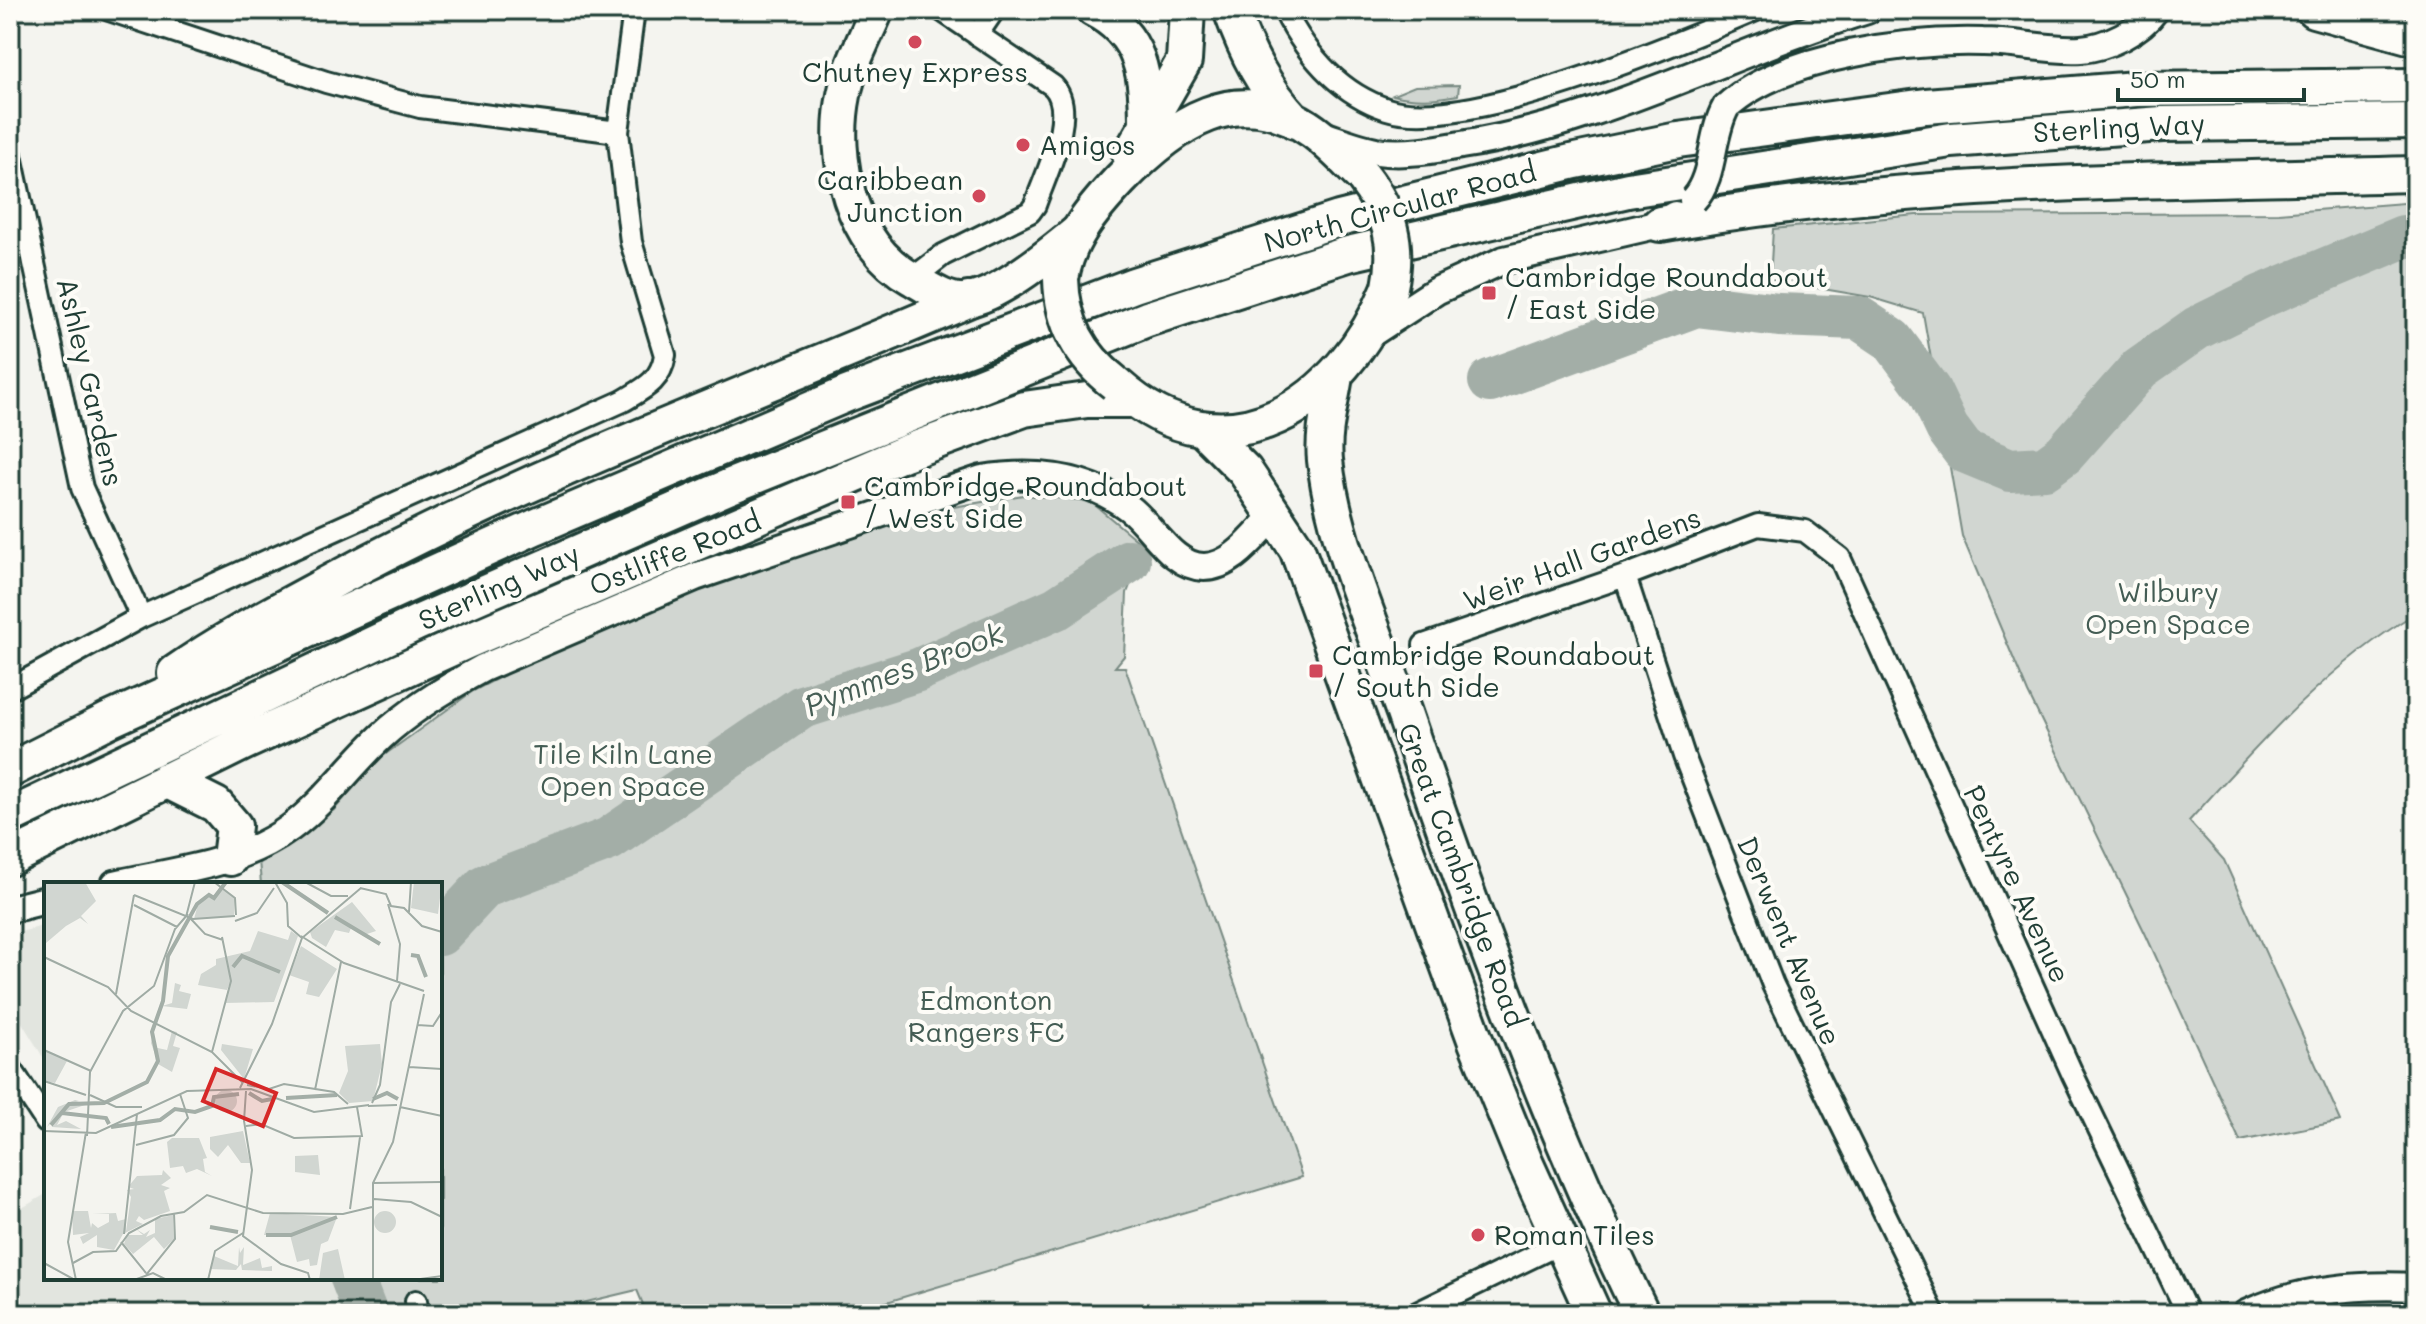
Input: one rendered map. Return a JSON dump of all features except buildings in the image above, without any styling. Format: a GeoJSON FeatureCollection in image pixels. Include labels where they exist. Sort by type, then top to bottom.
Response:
{"type":"FeatureCollection","features":[{"type":"Feature","properties":{"kind":"highway"},"geometry":{"type":"LineString","coordinates":[[1110,190],[1184,61],[1187,10]]}},
{"type":"Feature","properties":{"kind":"highway"},"geometry":{"type":"LineString","coordinates":[[1231,10],[1242,43],[1270,94],[1363,177],[1388,216],[1394,240],[1395,264],[1390,287],[1367,336],[1317,395],[1270,420],[1234,431],[1202,428],[1157,413],[1124,391],[1076,342],[1066,320],[1061,279],[1070,245],[1110,190],[1151,148],[1193,119],[1218,110],[1242,108],[1267,111],[1304,126]]}},
{"type":"Feature","properties":{"kind":"highway"},"geometry":{"type":"LineString","coordinates":[[2314,10],[2416,38]]}},
{"type":"Feature","properties":{"kind":"highway","name":"Sterling Way"},"geometry":{"type":"LineString","coordinates":[[1825,120],[1926,106],[2136,89],[2416,86]]}},
{"type":"Feature","properties":{"kind":"highway","name":"North Circular Road"},"geometry":{"type":"LineString","coordinates":[[987,343],[1134,285],[1339,219],[1575,161],[1678,140],[1825,120]]}},
{"type":"Feature","properties":{"kind":"highway","name":"Sterling Way"},"geometry":{"type":"LineString","coordinates":[[1824,159],[1951,140],[2047,130],[2276,121],[2416,121]]}},
{"type":"Feature","properties":{"kind":"highway","name":"North Circular Road"},"geometry":{"type":"LineString","coordinates":[[995,377],[1147,319],[1348,254],[1628,190],[1824,159]]}},
{"type":"Feature","properties":{"kind":"highway"},"geometry":{"type":"LineString","coordinates":[[1660,224],[1709,207],[2002,184],[2416,174]]}},
{"type":"Feature","properties":{"kind":"highway"},"geometry":{"type":"LineString","coordinates":[[109,720],[218,643],[442,523],[524,485],[968,300]]}},
{"type":"Feature","properties":{"kind":"highway","name":"Sterling Way"},"geometry":{"type":"LineString","coordinates":[[10,770],[109,720],[535,527],[847,394],[987,343]]}},
{"type":"Feature","properties":{"kind":"highway","name":"Great Cambridge Road"},"geometry":{"type":"LineString","coordinates":[[1335,376],[1324,455],[1328,486],[1345,546],[1426,784],[1515,1026],[1568,1154],[1642,1314]]}},
{"type":"Feature","properties":{"kind":"highway","name":"Sterling Way"},"geometry":{"type":"LineString","coordinates":[[10,816],[417,623],[728,487],[995,377]]}},
{"type":"Feature","properties":{"kind":"highway"},"geometry":{"type":"LineString","coordinates":[[10,858],[166,780],[467,641],[930,443],[1024,409],[1124,391]]}},
{"type":"Feature","properties":{"kind":"highway","name":"Great Cambridge Road"},"geometry":{"type":"LineString","coordinates":[[1202,428],[1245,471],[1297,549],[1437,941],[1561,1243],[1594,1314]]}},
{"type":"Feature","properties":{"kind":"highway"},"geometry":{"type":"LineString","coordinates":[[166,780],[216,805],[234,826],[230,858]]}},
{"type":"Feature","properties":{"kind":"main road"},"geometry":{"type":"LineString","coordinates":[[877,10],[844,93],[840,123],[843,167],[849,195],[865,230],[896,270],[939,294],[968,300],[1003,284],[1040,261],[1080,229]]}},
{"type":"Feature","properties":{"kind":"main road"},"geometry":{"type":"LineString","coordinates":[[1093,10],[1125,32],[1135,48],[1146,91],[1146,127]]}},
{"type":"Feature","properties":{"kind":"street"},"geometry":{"type":"LineString","coordinates":[[109,10],[326,82],[420,107],[618,132]]}},
{"type":"Feature","properties":{"kind":"street"},"geometry":{"type":"LineString","coordinates":[[10,689],[141,617],[623,401],[652,385],[663,372],[665,355],[631,242],[618,132],[634,10]]}},
{"type":"Feature","properties":{"kind":"street"},"geometry":{"type":"LineString","coordinates":[[912,279],[943,255],[1024,216],[1035,205],[1065,113],[1061,94],[941,10]]}},
{"type":"Feature","properties":{"kind":"street"},"geometry":{"type":"LineString","coordinates":[[982,38],[994,10]]}},
{"type":"Feature","properties":{"kind":"street"},"geometry":{"type":"LineString","coordinates":[[1284,10],[1309,53],[1352,92],[1389,110],[1413,114],[1455,111],[1520,96],[1655,51],[1756,10]]}},
{"type":"Feature","properties":{"kind":"street"},"geometry":{"type":"LineString","coordinates":[[1304,126],[1376,151],[1434,150],[1491,141],[1568,120],[1794,34],[1867,10]]}},
{"type":"Feature","properties":{"kind":"street"},"geometry":{"type":"LineString","coordinates":[[1709,207],[1703,187],[1716,128],[1726,107],[1762,83],[1844,57],[1940,42],[1995,42],[2081,49],[2128,33],[2155,10]]}},
{"type":"Feature","properties":{"kind":"street","name":"Ashley Gardens"},"geometry":{"type":"LineString","coordinates":[[10,151],[82,488],[141,617]]}},
{"type":"Feature","properties":{"kind":"street"},"geometry":{"type":"LineString","coordinates":[[1367,336],[1436,291],[1504,260],[1660,224]]}},
{"type":"Feature","properties":{"kind":"street","name":"Ostliffe Road"},"geometry":{"type":"LineString","coordinates":[[124,882],[230,858],[289,829],[383,735],[452,684],[483,668],[695,577],[961,486],[1018,474],[1079,482],[1128,508],[1182,561],[1203,568],[1237,554],[1276,514]]}},
{"type":"Feature","properties":{"kind":"street","name":"Weir Hall Gardens"},"geometry":{"type":"LineString","coordinates":[[1424,645],[1625,576],[1758,525]]}},
{"type":"Feature","properties":{"kind":"street","name":"Pentyre Avenue"},"geometry":{"type":"LineString","coordinates":[[1758,525],[1805,531],[1840,558],[2072,1073],[2188,1314]]}},
{"type":"Feature","properties":{"kind":"street","name":"Derwent Avenue"},"geometry":{"type":"LineString","coordinates":[[1625,576],[1684,756],[1773,985],[1934,1314]]}},
{"type":"Feature","properties":{"kind":"street"},"geometry":{"type":"LineString","coordinates":[[10,909],[44,900]]}},
{"type":"Feature","properties":{"kind":"street"},"geometry":{"type":"LineString","coordinates":[[10,1067],[44,1119]]}},
{"type":"Feature","properties":{"kind":"street"},"geometry":{"type":"LineString","coordinates":[[1415,1314],[1561,1243]]}},
{"type":"Feature","properties":{"kind":"street"},"geometry":{"type":"LineString","coordinates":[[2246,1314],[2281,1301],[2329,1290],[2416,1287]]}},
{"type":"Feature","properties":{"kind":"shaded area"},"geometry":{"type":"Polygon","coordinates":[[[44,926],[44,1059],[10,1003],[10,935],[44,926]]]}},
{"type":"Feature","properties":{"kind":"shaded area"},"geometry":{"type":"Polygon","coordinates":[[[44,1195],[44,1280],[340,1280],[353,1314],[10,1314],[10,1215],[44,1195]]]}},
{"type":"Feature","properties":{"kind":"green space"},"geometry":{"type":"Polygon","coordinates":[[[1459,85],[1458,95],[1418,99],[1393,95],[1415,86],[1459,85]]]}},
{"type":"Feature","properties":{"kind":"green space","name":"Wilbury Open Space"},"geometry":{"type":"Polygon","coordinates":[[[2416,202],[2416,613],[2323,682],[2189,821],[2224,860],[2341,1121],[2240,1141],[2145,933],[2028,693],[1962,536],[1923,313],[1870,297],[1770,280],[1773,229],[1916,215],[2278,213],[2416,202]]]}},
{"type":"Feature","properties":{"kind":"green space","name":"Edmonton Rangers FC"},"geometry":{"type":"Polygon","coordinates":[[[1023,495],[1090,501],[1145,547],[1127,593],[1124,656],[1115,667],[1125,667],[1302,1177],[847,1314],[647,1314],[637,1290],[536,1314],[353,1314],[340,1280],[442,1280],[442,882],[261,882],[259,860],[334,810],[376,761],[473,691],[563,645],[680,596],[822,545],[930,511],[1023,495]]]}},
{"type":"Feature","properties":{"kind":"waterway","name":"Pymmes Brook"},"geometry":{"type":"LineString","coordinates":[[1490,381],[1696,305],[1779,315],[1859,318],[1892,340],[1929,390],[1947,428],[1964,451],[2010,470],[2045,468],[2064,454],[2140,368],[2197,328],[2262,296],[2403,237]]}},
{"type":"Feature","properties":{"kind":"waterway","name":"Pymmes Brook"},"geometry":{"type":"LineString","coordinates":[[442,932],[485,886],[609,839],[802,707],[918,670],[999,634],[1057,608],[1129,561]]}},
{"type":"Feature","properties":{"kind":"waterway","name":"Pymmes Brook"},"geometry":{"type":"LineString","coordinates":[[353,1280],[366,1314]]}},
{"type":"Feature","properties":{"kind":"place","name":"Chutney Express"},"geometry":{"type":"Point","coordinates":[915,42]}},
{"type":"Feature","properties":{"kind":"place","name":"Amigos"},"geometry":{"type":"Point","coordinates":[1023,145]}},
{"type":"Feature","properties":{"kind":"place","name":"Caribbean Junction"},"geometry":{"type":"Point","coordinates":[979,196]}},
{"type":"Feature","properties":{"kind":"place","name":"Cambridge Roundabout / East Side"},"geometry":{"type":"Point","coordinates":[1489,293]}},
{"type":"Feature","properties":{"kind":"place","name":"Cambridge Roundabout / West Side"},"geometry":{"type":"Point","coordinates":[848,502]}},
{"type":"Feature","properties":{"kind":"place","name":"Cambridge Roundabout / South Side"},"geometry":{"type":"Point","coordinates":[1316,671]}},
{"type":"Feature","properties":{"kind":"place","name":"Roman Tiles"},"geometry":{"type":"Point","coordinates":[1478,1235]}},
{"type":"Feature","properties":{"kind":"park label","name":"Tile Kiln Lane Open Space"},"geometry":{"type":"Point","coordinates":[623,770]}}]}
